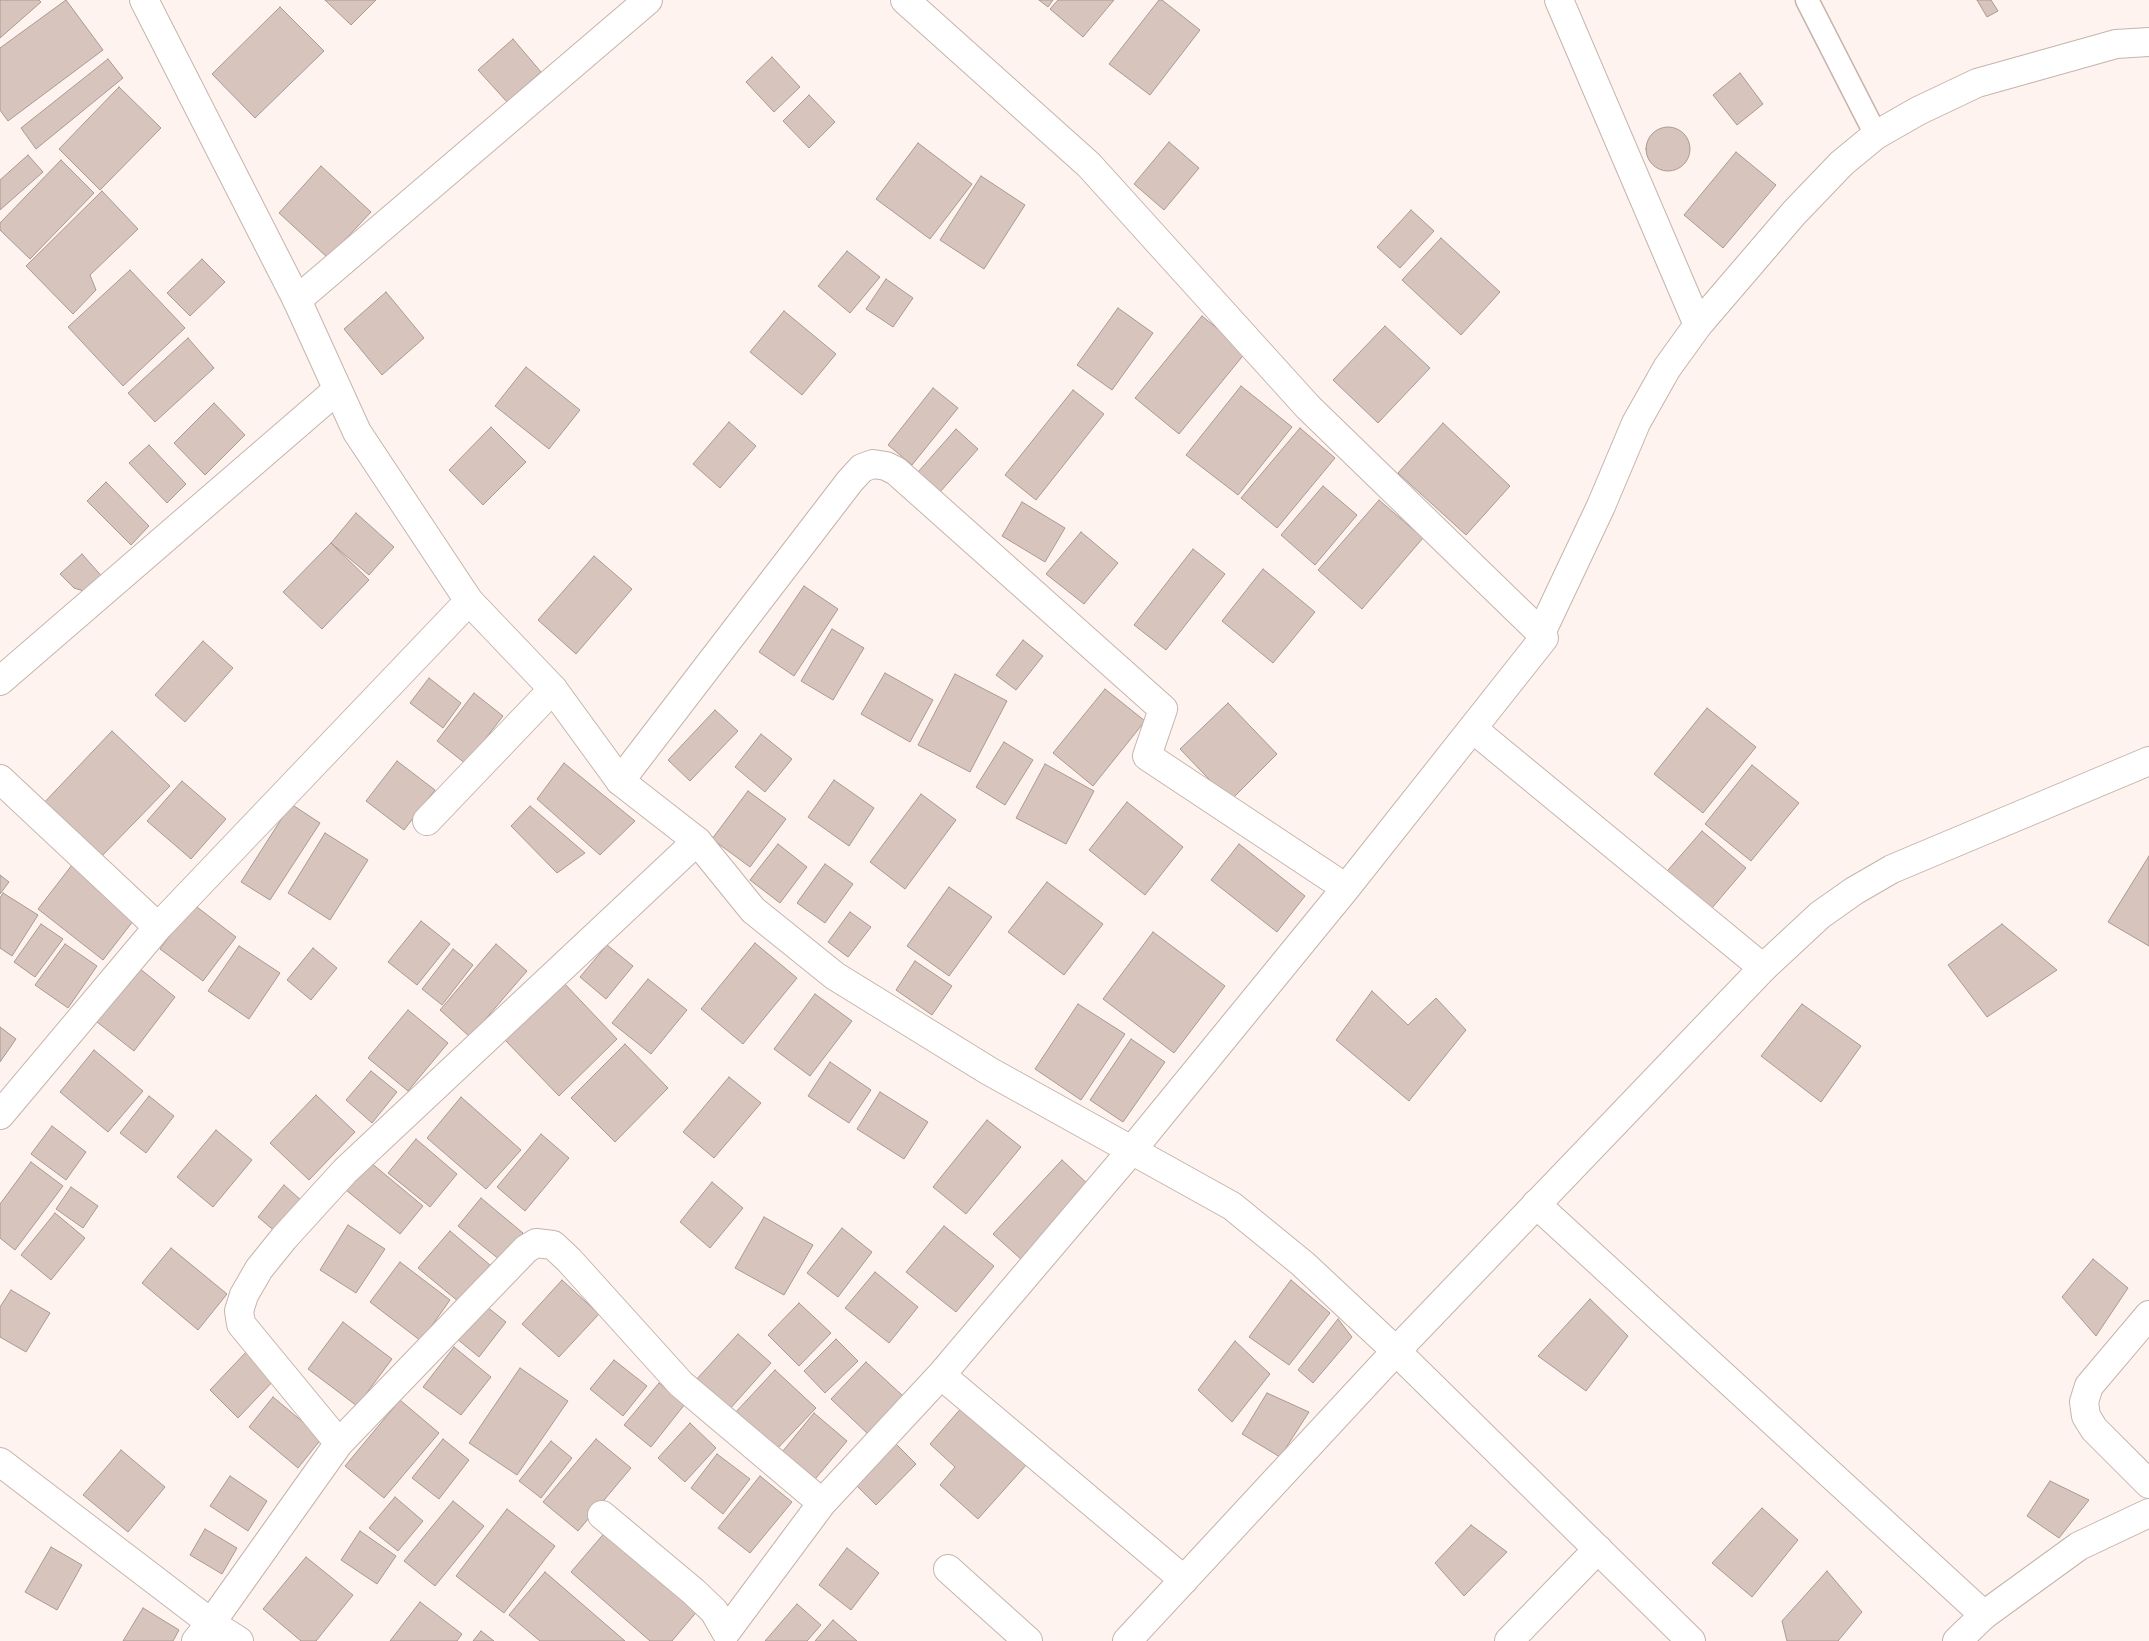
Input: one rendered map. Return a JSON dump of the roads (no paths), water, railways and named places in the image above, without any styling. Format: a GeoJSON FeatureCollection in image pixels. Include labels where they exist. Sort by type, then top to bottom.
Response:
{"type":"FeatureCollection","features":[{"type":"Feature","properties":{"kind":"street"},"geometry":{"type":"LineString","coordinates":[[144,0],[297,300],[357,432],[469,601],[553,689],[620,780],[696,841],[753,910],[835,976],[989,1071],[1232,1206],[1304,1264],[1396,1350],[1691,1641]]}},
{"type":"Feature","properties":{"kind":"street"},"geometry":{"type":"LineString","coordinates":[[297,300],[648,0]]}},
{"type":"Feature","properties":{"kind":"street"},"geometry":{"type":"LineString","coordinates":[[723,1636],[822,1503],[941,1375],[1132,1150],[1346,888],[1544,638],[1542,633],[1308,407],[1089,165],[905,0]]}},
{"type":"Feature","properties":{"kind":"street"},"geometry":{"type":"LineString","coordinates":[[1559,0],[1698,324]]}},
{"type":"Feature","properties":{"kind":"street"},"geometry":{"type":"LineString","coordinates":[[1542,633],[1601,506],[1636,424],[1667,368],[1698,324],[1794,213],[1842,163],[1876,135],[1918,111],[1976,83],[2116,44],[2149,42]]}},
{"type":"Feature","properties":{"kind":"street"},"geometry":{"type":"LineString","coordinates":[[0,681],[337,390]]}},
{"type":"Feature","properties":{"kind":"street"},"geometry":{"type":"LineString","coordinates":[[620,780],[850,482],[862,468],[873,464],[886,466],[896,471],[1163,709],[1146,756],[1346,888]]}},
{"type":"Feature","properties":{"kind":"street"},"geometry":{"type":"LineString","coordinates":[[0,1115],[158,927],[469,601]]}},
{"type":"Feature","properties":{"kind":"street"},"geometry":{"type":"LineString","coordinates":[[427,821],[553,689]]}},
{"type":"Feature","properties":{"kind":"street"},"geometry":{"type":"LineString","coordinates":[[1473,729],[1763,968]]}},
{"type":"Feature","properties":{"kind":"street"},"geometry":{"type":"LineString","coordinates":[[1127,1641],[1396,1350],[1763,968],[1820,915],[1854,891],[1892,869],[2149,761]]}},
{"type":"Feature","properties":{"kind":"street"},"geometry":{"type":"LineString","coordinates":[[0,779],[158,927]]}},
{"type":"Feature","properties":{"kind":"street"},"geometry":{"type":"LineString","coordinates":[[338,1443],[241,1324],[239,1311],[244,1295],[259,1269],[284,1238],[345,1172],[696,841]]}},
{"type":"Feature","properties":{"kind":"street"},"geometry":{"type":"LineString","coordinates":[[1536,1204],[1984,1615]]}},
{"type":"Feature","properties":{"kind":"street"},"geometry":{"type":"LineString","coordinates":[[203,1632],[338,1443],[526,1249],[536,1243],[543,1242],[553,1245],[569,1260],[681,1384],[822,1503]]}},
{"type":"Feature","properties":{"kind":"street"},"geometry":{"type":"LineString","coordinates":[[2149,1315],[2089,1386],[2084,1402],[2086,1416],[2094,1429],[2149,1484]]}},
{"type":"Feature","properties":{"kind":"street"},"geometry":{"type":"LineString","coordinates":[[941,1375],[1184,1580]]}},
{"type":"Feature","properties":{"kind":"street"},"geometry":{"type":"LineString","coordinates":[[0,1462],[203,1632],[239,1641]]}},
{"type":"Feature","properties":{"kind":"street"},"geometry":{"type":"LineString","coordinates":[[1957,1641],[1984,1615],[2078,1546],[2149,1513]]}},
{"type":"Feature","properties":{"kind":"street"},"geometry":{"type":"LineString","coordinates":[[602,1515],[694,1592],[714,1612],[723,1636]]}},
{"type":"Feature","properties":{"kind":"street"},"geometry":{"type":"LineString","coordinates":[[1509,1641],[1598,1549]]}},
{"type":"Feature","properties":{"kind":"street"},"geometry":{"type":"LineString","coordinates":[[948,1569],[1028,1641]]}},
{"type":"Feature","properties":{"kind":"lane"},"geometry":{"type":"LineString","coordinates":[[1807,0],[1876,135]]}}]}
